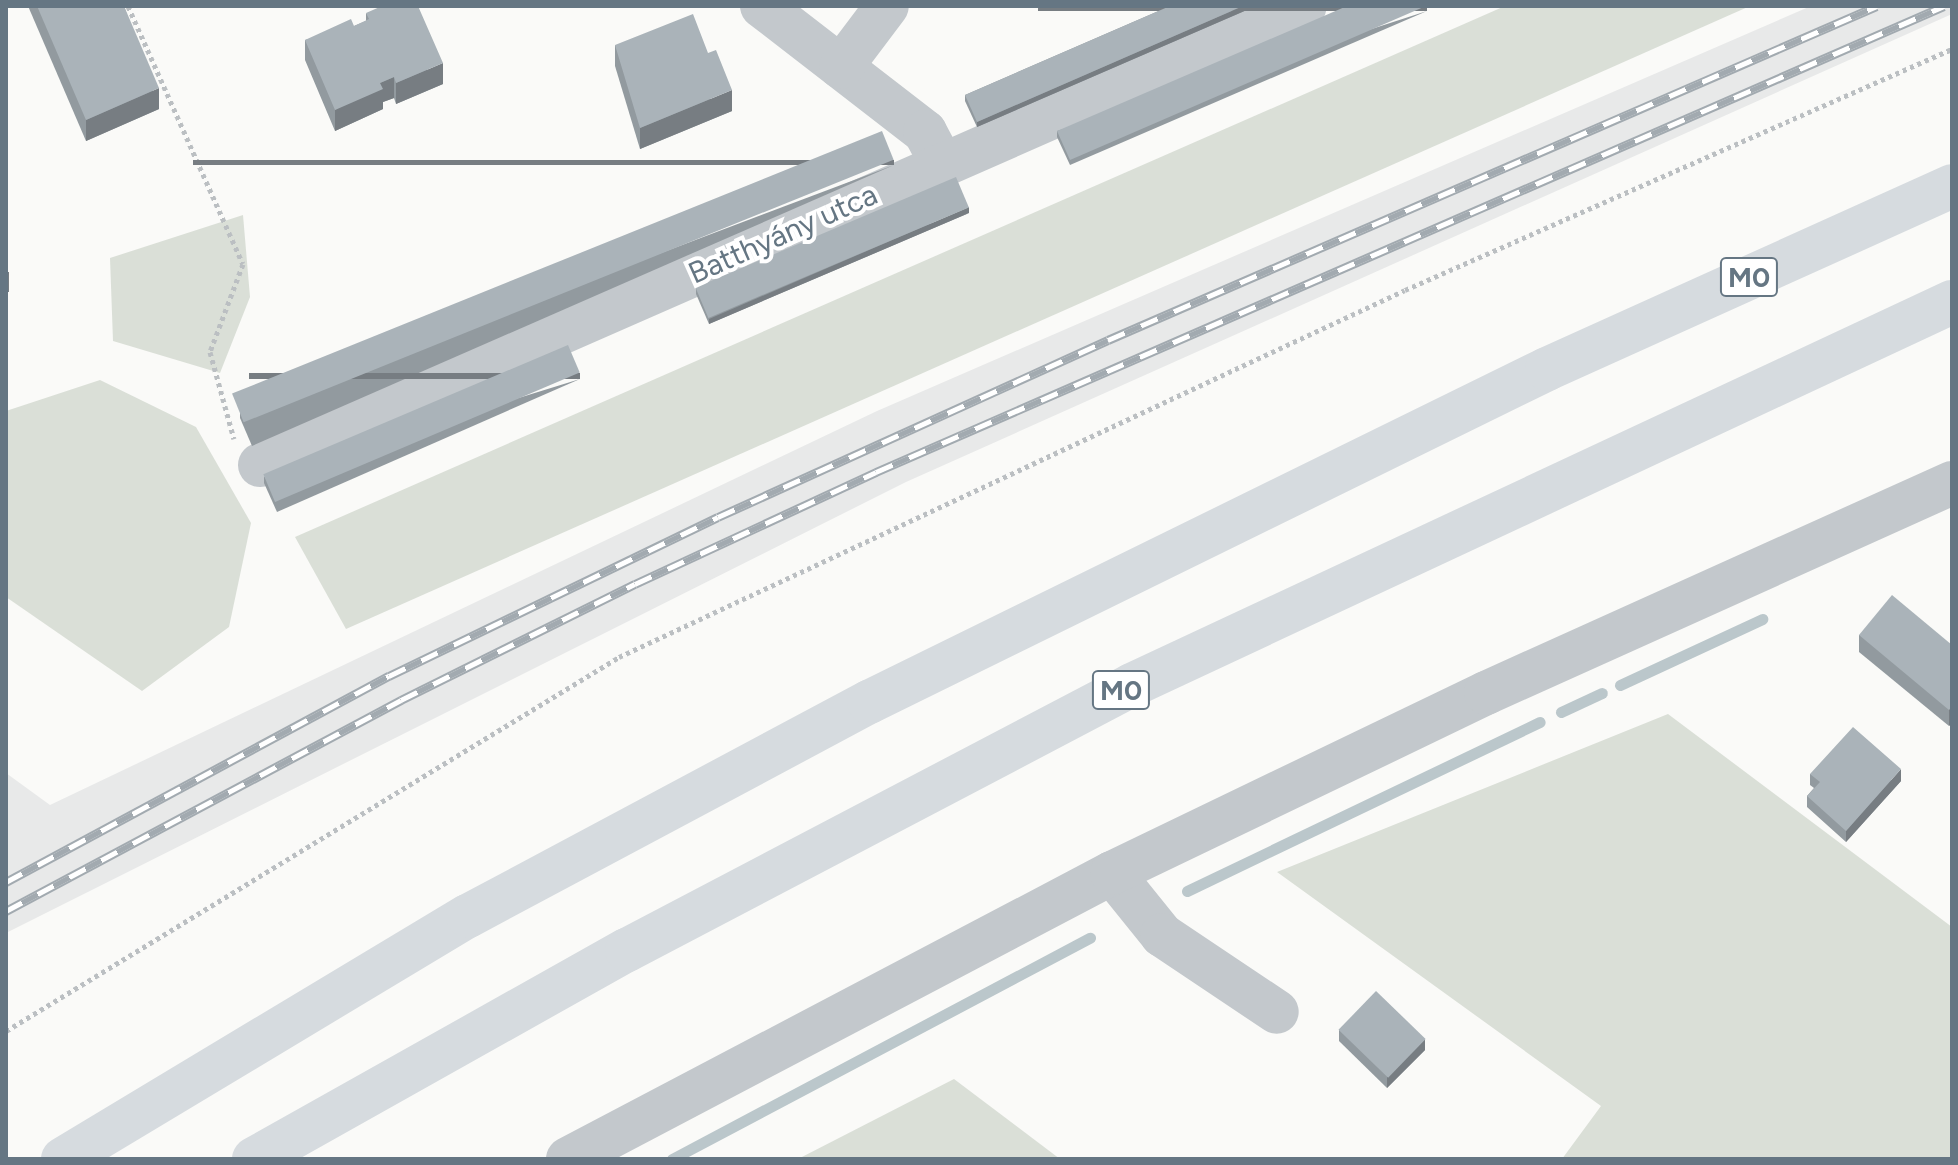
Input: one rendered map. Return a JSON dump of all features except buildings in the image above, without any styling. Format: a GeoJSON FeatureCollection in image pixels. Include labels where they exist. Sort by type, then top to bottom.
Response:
{"type":"FeatureCollection","features":[{"type":"Feature","properties":{"kind":"highway","name":"M0"},"geometry":{"type":"LineString","coordinates":[[63,1159],[468,916],[869,702],[1547,369],[1952,186]]}},
{"type":"Feature","properties":{"kind":"highway","name":"M0"},"geometry":{"type":"LineString","coordinates":[[254,1159],[627,950],[1132,685],[1952,302]]}},
{"type":"Feature","properties":{"kind":"street"},"geometry":{"type":"LineString","coordinates":[[762,6],[925,132],[942,164]]}},
{"type":"Feature","properties":{"kind":"street"},"geometry":{"type":"LineString","coordinates":[[841,67],[887,6]]}},
{"type":"Feature","properties":{"kind":"street","name":"Batthyány utca"},"geometry":{"type":"LineString","coordinates":[[260,465],[1305,6]]}},
{"type":"Feature","properties":{"kind":"street"},"geometry":{"type":"LineString","coordinates":[[577,1157],[1112,873],[1486,693],[1952,483]]}},
{"type":"Feature","properties":{"kind":"street"},"geometry":{"type":"LineString","coordinates":[[1112,873],[1162,935],[1277,1012]]}},
{"type":"Feature","properties":{"kind":"path"},"geometry":{"type":"LineString","coordinates":[[128,6],[243,264],[210,352],[230,430],[247,471],[260,465]]}},
{"type":"Feature","properties":{"kind":"path"},"geometry":{"type":"LineString","coordinates":[[6,1031],[619,657],[1420,283],[1952,49]]}},
{"type":"Feature","properties":{"kind":"shaded area"},"geometry":{"type":"Polygon","coordinates":[[[1505,6],[1750,6],[346,629],[295,537],[1505,6]]]}},
{"type":"Feature","properties":{"kind":"shaded area"},"geometry":{"type":"Polygon","coordinates":[[[1811,6],[1952,6],[1952,14],[906,482],[6,933],[6,773],[50,805],[877,411],[1811,6]]]}},
{"type":"Feature","properties":{"kind":"shaded area"},"geometry":{"type":"Polygon","coordinates":[[[243,215],[250,297],[220,373],[113,341],[110,258],[243,215]]]}},
{"type":"Feature","properties":{"kind":"shaded area"},"geometry":{"type":"Polygon","coordinates":[[[100,380],[196,427],[251,523],[229,627],[142,691],[6,597],[6,411],[100,380]]]}},
{"type":"Feature","properties":{"kind":"shaded area"},"geometry":{"type":"Polygon","coordinates":[[[1668,714],[1952,927],[1952,1159],[1562,1159],[1601,1106],[1277,872],[1668,714]]]}},
{"type":"Feature","properties":{"kind":"shaded area"},"geometry":{"type":"Polygon","coordinates":[[[954,1079],[1060,1159],[798,1159],[954,1079]]]}},
{"type":"Feature","properties":{"kind":"waterway"},"geometry":{"type":"LineString","coordinates":[[1620,685],[1762,619]]}},
{"type":"Feature","properties":{"kind":"waterway"},"geometry":{"type":"LineString","coordinates":[[1561,712],[1602,693]]}},
{"type":"Feature","properties":{"kind":"waterway"},"geometry":{"type":"LineString","coordinates":[[1187,891],[1540,722]]}},
{"type":"Feature","properties":{"kind":"waterway"},"geometry":{"type":"LineString","coordinates":[[672,1159],[1090,938]]}},
{"type":"Feature","properties":{"kind":"railway"},"geometry":{"type":"LineString","coordinates":[[6,882],[389,676],[718,517],[1108,340],[1877,6]]}},
{"type":"Feature","properties":{"kind":"railway"},"geometry":{"type":"LineString","coordinates":[[6,911],[401,700],[635,584],[876,472],[1944,6]]}}]}
